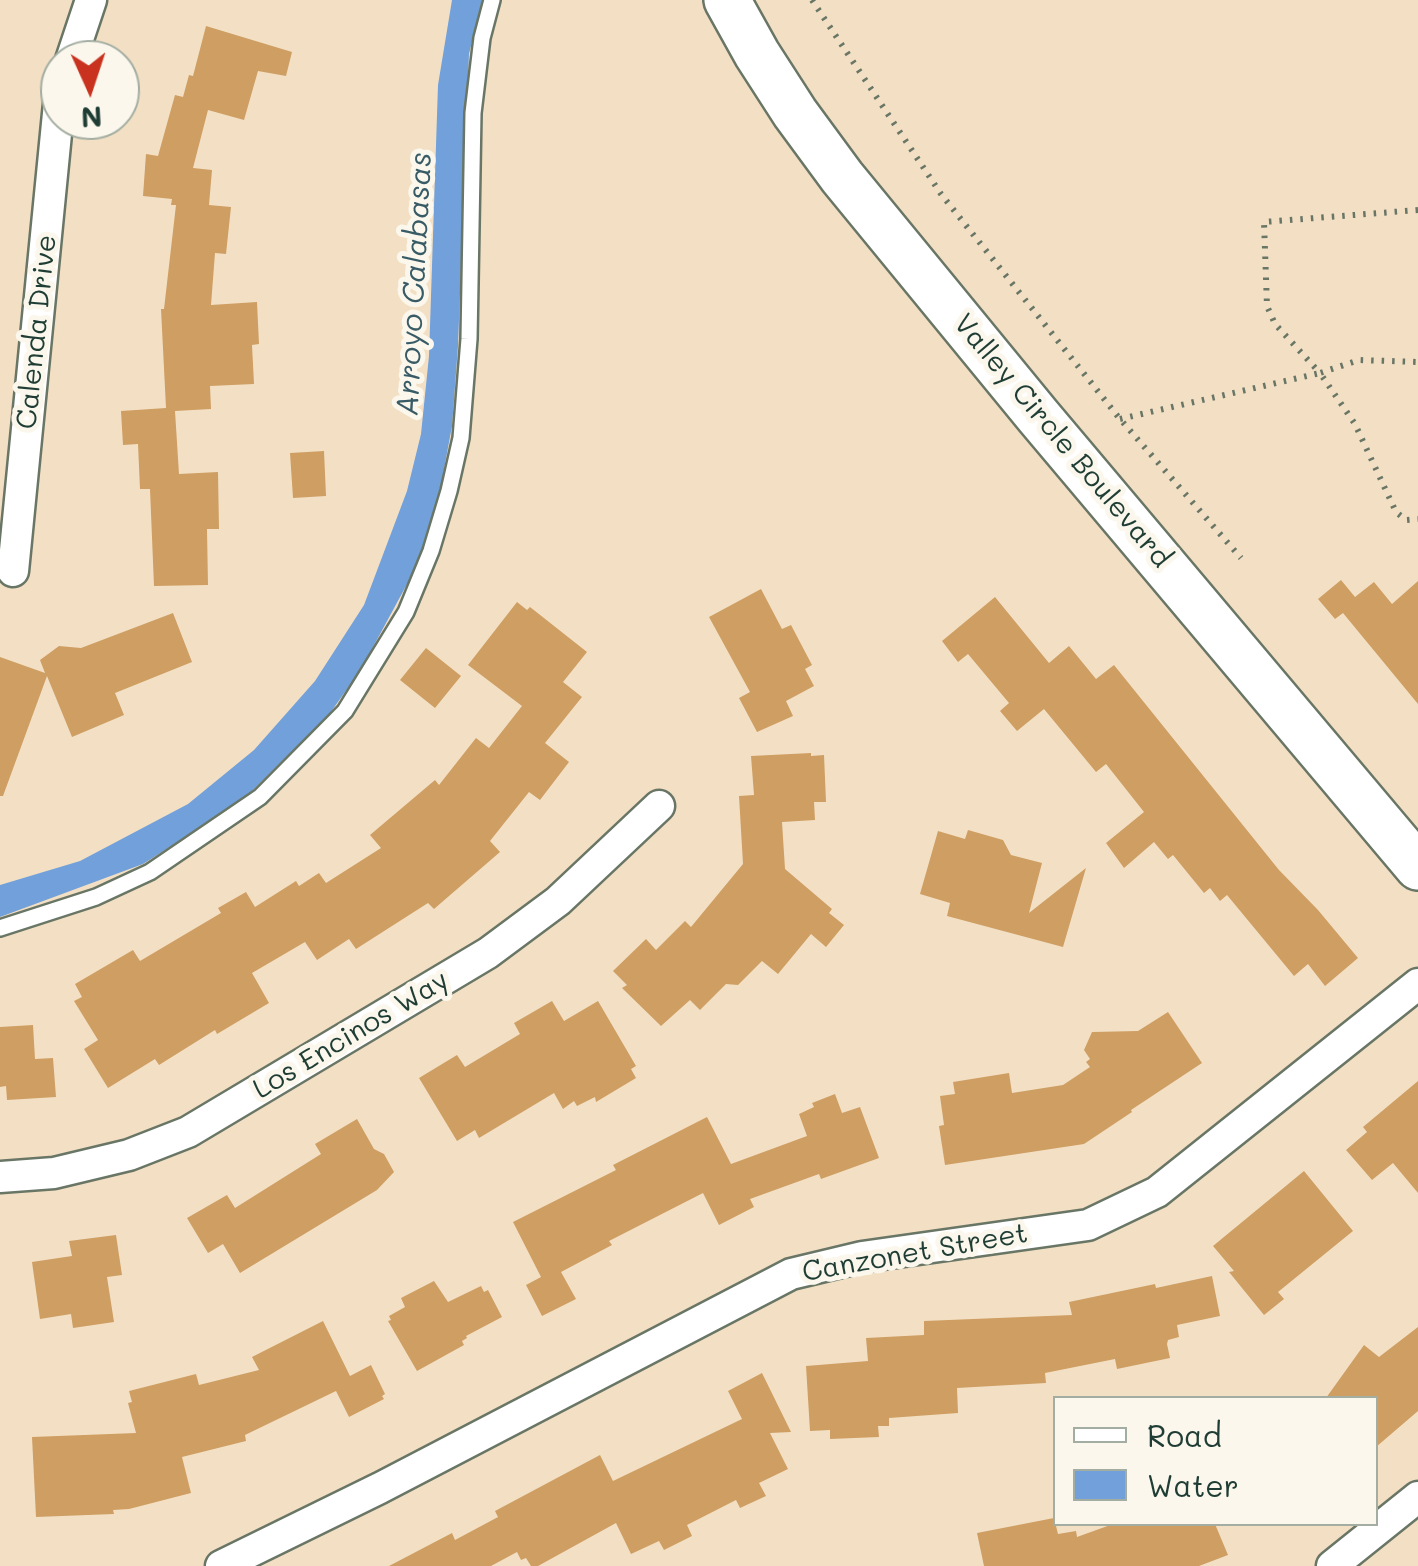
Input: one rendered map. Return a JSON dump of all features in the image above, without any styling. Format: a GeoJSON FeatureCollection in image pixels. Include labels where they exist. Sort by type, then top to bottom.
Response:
{"type":"FeatureCollection","features":[{"type":"Feature","properties":{"kind":"main road","name":"Valley Circle Boulevard"},"geometry":{"type":"LineString","coordinates":[[728,0],[776,83],[842,177],[1418,867]]}},
{"type":"Feature","properties":{"kind":"street"},"geometry":{"type":"LineString","coordinates":[[77,40],[91,0]]}},
{"type":"Feature","properties":{"kind":"street","name":"Calenda Drive"},"geometry":{"type":"LineString","coordinates":[[13,571],[55,140]]}},
{"type":"Feature","properties":{"kind":"street","name":"Los Encinos Way"},"geometry":{"type":"LineString","coordinates":[[0,1177],[54,1173],[129,1156],[188,1132],[488,954],[558,901],[659,806]]}},
{"type":"Feature","properties":{"kind":"street","name":"Canzonet Street"},"geometry":{"type":"LineString","coordinates":[[221,1566],[398,1479],[792,1274],[862,1257],[1088,1224],[1156,1192],[1418,984]]}},
{"type":"Feature","properties":{"kind":"street"},"geometry":{"type":"LineString","coordinates":[[1332,1566],[1418,1496]]}},
{"type":"Feature","properties":{"kind":"lane"},"geometry":{"type":"LineString","coordinates":[[0,928],[96,897],[150,872],[260,797],[345,711],[406,612],[450,491],[460,438],[469,339],[472,113],[482,38],[492,0]]}},
{"type":"Feature","properties":{"kind":"path"},"geometry":{"type":"LineString","coordinates":[[812,0],[941,194],[1120,419],[1241,558]]}},
{"type":"Feature","properties":{"kind":"path"},"geometry":{"type":"LineString","coordinates":[[1418,210],[1264,222],[1267,306],[1274,324],[1320,372],[1355,424],[1396,512],[1406,520],[1418,519]]}},
{"type":"Feature","properties":{"kind":"path"},"geometry":{"type":"LineString","coordinates":[[1120,419],[1359,360],[1418,362]]}},
{"type":"Feature","properties":{"kind":"water"},"geometry":{"type":"Polygon","coordinates":[[[452,0],[482,0],[469,54],[452,426],[440,491],[419,562],[360,671],[330,713],[242,801],[143,864],[0,917],[0,885],[80,861],[188,804],[254,750],[315,681],[364,605],[407,491],[421,434],[429,356],[438,85],[452,0]]]}},
{"type":"Feature","properties":{"kind":"building"},"geometry":{"type":"Polygon","coordinates":[[[206,26],[292,52],[286,76],[258,71],[244,120],[208,110],[193,168],[212,170],[209,205],[231,207],[226,254],[215,253],[211,305],[257,302],[259,344],[252,345],[254,384],[210,386],[211,409],[175,411],[179,474],[218,472],[219,529],[207,529],[208,585],[154,586],[150,489],[140,489],[138,444],[123,445],[121,411],[166,408],[161,309],[176,205],[171,205],[172,199],[143,196],[146,154],[158,156],[175,95],[183,97],[189,75],[193,76],[206,26]]]}},
{"type":"Feature","properties":{"kind":"building"},"geometry":{"type":"Polygon","coordinates":[[[324,451],[326,496],[293,498],[290,453],[324,451]]]}},
{"type":"Feature","properties":{"kind":"building"},"geometry":{"type":"Polygon","coordinates":[[[1341,580],[1355,597],[1374,582],[1392,604],[1418,581],[1418,704],[1343,613],[1335,619],[1318,599],[1341,580]]]}},
{"type":"Feature","properties":{"kind":"building"},"geometry":{"type":"Polygon","coordinates":[[[761,589],[782,629],[791,625],[812,665],[805,669],[814,686],[786,701],[793,716],[757,732],[739,698],[750,692],[709,617],[761,589]]]}},
{"type":"Feature","properties":{"kind":"building"},"geometry":{"type":"Polygon","coordinates":[[[995,597],[1049,663],[1069,646],[1096,679],[1114,665],[1279,870],[1358,958],[1325,986],[1308,964],[1294,976],[1227,895],[1220,901],[1210,888],[1204,893],[1173,855],[1168,859],[1154,842],[1124,868],[1106,843],[1144,812],[1106,764],[1096,772],[1044,709],[1017,731],[1000,711],[1009,703],[968,654],[958,662],[942,641],[995,597]]]}},
{"type":"Feature","properties":{"kind":"building"},"geometry":{"type":"Polygon","coordinates":[[[517,602],[527,610],[530,607],[587,652],[563,682],[582,697],[545,743],[569,762],[540,800],[529,792],[490,841],[500,852],[434,909],[428,903],[356,949],[349,939],[317,960],[305,942],[252,973],[269,1003],[159,1065],[155,1059],[108,1088],[84,1049],[98,1040],[74,1001],[82,997],[75,984],[133,950],[140,961],[221,913],[218,908],[246,892],[255,907],[296,881],[299,886],[319,873],[326,883],[381,848],[370,835],[435,780],[439,785],[476,738],[489,748],[522,706],[468,665],[517,602]]]}},
{"type":"Feature","properties":{"kind":"building"},"geometry":{"type":"Polygon","coordinates":[[[173,613],[192,662],[115,693],[124,715],[72,737],[47,676],[0,796],[0,657],[45,673],[40,660],[59,646],[81,648],[173,613]]]}},
{"type":"Feature","properties":{"kind":"building"},"geometry":{"type":"Polygon","coordinates":[[[426,648],[461,676],[435,708],[400,680],[426,648]]]}},
{"type":"Feature","properties":{"kind":"building"},"geometry":{"type":"Polygon","coordinates":[[[824,755],[826,802],[814,802],[815,820],[782,822],[785,869],[832,909],[829,913],[844,925],[826,947],[811,934],[778,974],[762,961],[738,985],[726,984],[700,1010],[690,1000],[661,1026],[622,988],[627,985],[613,971],[646,939],[656,950],[685,921],[691,927],[743,864],[739,796],[754,795],[751,756],[824,755]]]}},
{"type":"Feature","properties":{"kind":"building"},"geometry":{"type":"Polygon","coordinates":[[[968,830],[1003,840],[1011,855],[1042,863],[1029,913],[1086,868],[1063,947],[947,916],[950,903],[920,894],[938,831],[965,839],[968,830]]]}},
{"type":"Feature","properties":{"kind":"building"},"geometry":{"type":"Polygon","coordinates":[[[552,1001],[564,1021],[598,1001],[636,1066],[631,1069],[636,1078],[596,1102],[595,1097],[577,1106],[574,1101],[563,1109],[554,1093],[479,1138],[475,1130],[457,1141],[419,1078],[457,1055],[465,1067],[520,1034],[514,1023],[552,1001]]]}},
{"type":"Feature","properties":{"kind":"building"},"geometry":{"type":"Polygon","coordinates":[[[1168,1012],[1202,1063],[1132,1112],[1084,1144],[945,1165],[939,1126],[944,1125],[940,1096],[955,1094],[953,1082],[1009,1073],[1012,1093],[1063,1085],[1090,1067],[1084,1050],[1092,1032],[1138,1031],[1168,1012]]]}},
{"type":"Feature","properties":{"kind":"building"},"geometry":{"type":"Polygon","coordinates":[[[33,1025],[35,1059],[53,1058],[56,1097],[7,1100],[6,1086],[0,1087],[0,1027],[33,1025]]]}},
{"type":"Feature","properties":{"kind":"building"},"geometry":{"type":"Polygon","coordinates":[[[1418,1081],[1418,1193],[1393,1163],[1372,1180],[1346,1150],[1367,1132],[1363,1127],[1418,1081]]]}},
{"type":"Feature","properties":{"kind":"building"},"geometry":{"type":"Polygon","coordinates":[[[835,1094],[842,1113],[860,1107],[879,1158],[750,1199],[754,1207],[719,1225],[703,1193],[609,1241],[612,1245],[561,1272],[576,1299],[542,1316],[526,1285],[541,1277],[513,1222],[616,1170],[613,1165],[707,1117],[731,1164],[807,1136],[799,1114],[814,1107],[812,1103],[835,1094]]]}},
{"type":"Feature","properties":{"kind":"building"},"geometry":{"type":"Polygon","coordinates":[[[357,1119],[374,1149],[384,1154],[394,1172],[377,1190],[240,1273],[223,1244],[208,1253],[187,1218],[227,1195],[235,1208],[321,1154],[315,1144],[357,1119]]]}},
{"type":"Feature","properties":{"kind":"building"},"geometry":{"type":"Polygon","coordinates":[[[1304,1171],[1353,1231],[1278,1292],[1284,1299],[1264,1315],[1213,1246],[1304,1171]]]}},
{"type":"Feature","properties":{"kind":"building"},"geometry":{"type":"Polygon","coordinates":[[[116,1235],[122,1275],[107,1277],[114,1322],[73,1328],[71,1314],[40,1319],[32,1262],[72,1256],[69,1241],[116,1235]]]}},
{"type":"Feature","properties":{"kind":"building"},"geometry":{"type":"Polygon","coordinates":[[[1212,1276],[1220,1316],[1177,1325],[1179,1337],[1167,1344],[1170,1358],[1117,1369],[1115,1359],[1045,1373],[1046,1383],[957,1388],[958,1413],[889,1418],[889,1426],[878,1426],[879,1437],[830,1439],[830,1430],[810,1431],[806,1366],[868,1361],[866,1338],[924,1335],[924,1321],[1072,1315],[1069,1302],[1212,1276]]]}},
{"type":"Feature","properties":{"kind":"building"},"geometry":{"type":"Polygon","coordinates":[[[434,1281],[448,1302],[481,1286],[484,1292],[488,1290],[502,1317],[466,1336],[464,1345],[417,1371],[388,1321],[389,1316],[405,1307],[401,1298],[434,1281]]]}},
{"type":"Feature","properties":{"kind":"building"},"geometry":{"type":"Polygon","coordinates":[[[323,1321],[350,1376],[371,1365],[384,1399],[349,1417],[336,1391],[245,1435],[246,1441],[182,1457],[191,1493],[113,1510],[114,1514],[36,1517],[32,1437],[136,1433],[129,1391],[196,1374],[199,1385],[259,1370],[252,1357],[323,1321]]]}},
{"type":"Feature","properties":{"kind":"building"},"geometry":{"type":"Polygon","coordinates":[[[1418,1327],[1418,1411],[1378,1445],[1378,1396],[1327,1396],[1364,1345],[1379,1357],[1418,1327]]]}},
{"type":"Feature","properties":{"kind":"building"},"geometry":{"type":"Polygon","coordinates":[[[762,1373],[791,1432],[770,1433],[788,1469],[759,1483],[766,1496],[740,1508],[736,1500],[687,1525],[692,1536],[664,1550],[659,1541],[631,1554],[616,1523],[538,1566],[531,1566],[526,1558],[521,1560],[517,1552],[491,1566],[389,1566],[452,1533],[455,1540],[498,1517],[495,1511],[600,1455],[613,1481],[742,1419],[728,1391],[762,1373]]]}},
{"type":"Feature","properties":{"kind":"building"},"geometry":{"type":"Polygon","coordinates":[[[1053,1518],[1058,1534],[1076,1531],[1077,1537],[1107,1526],[1216,1526],[1228,1555],[1199,1566],[984,1566],[977,1533],[1053,1518]]]}},
{"type":"Feature","properties":{"kind":"water label","name":"Arroyo Calabasas"},"geometry":{"type":"Point","coordinates":[415,284]}}]}
